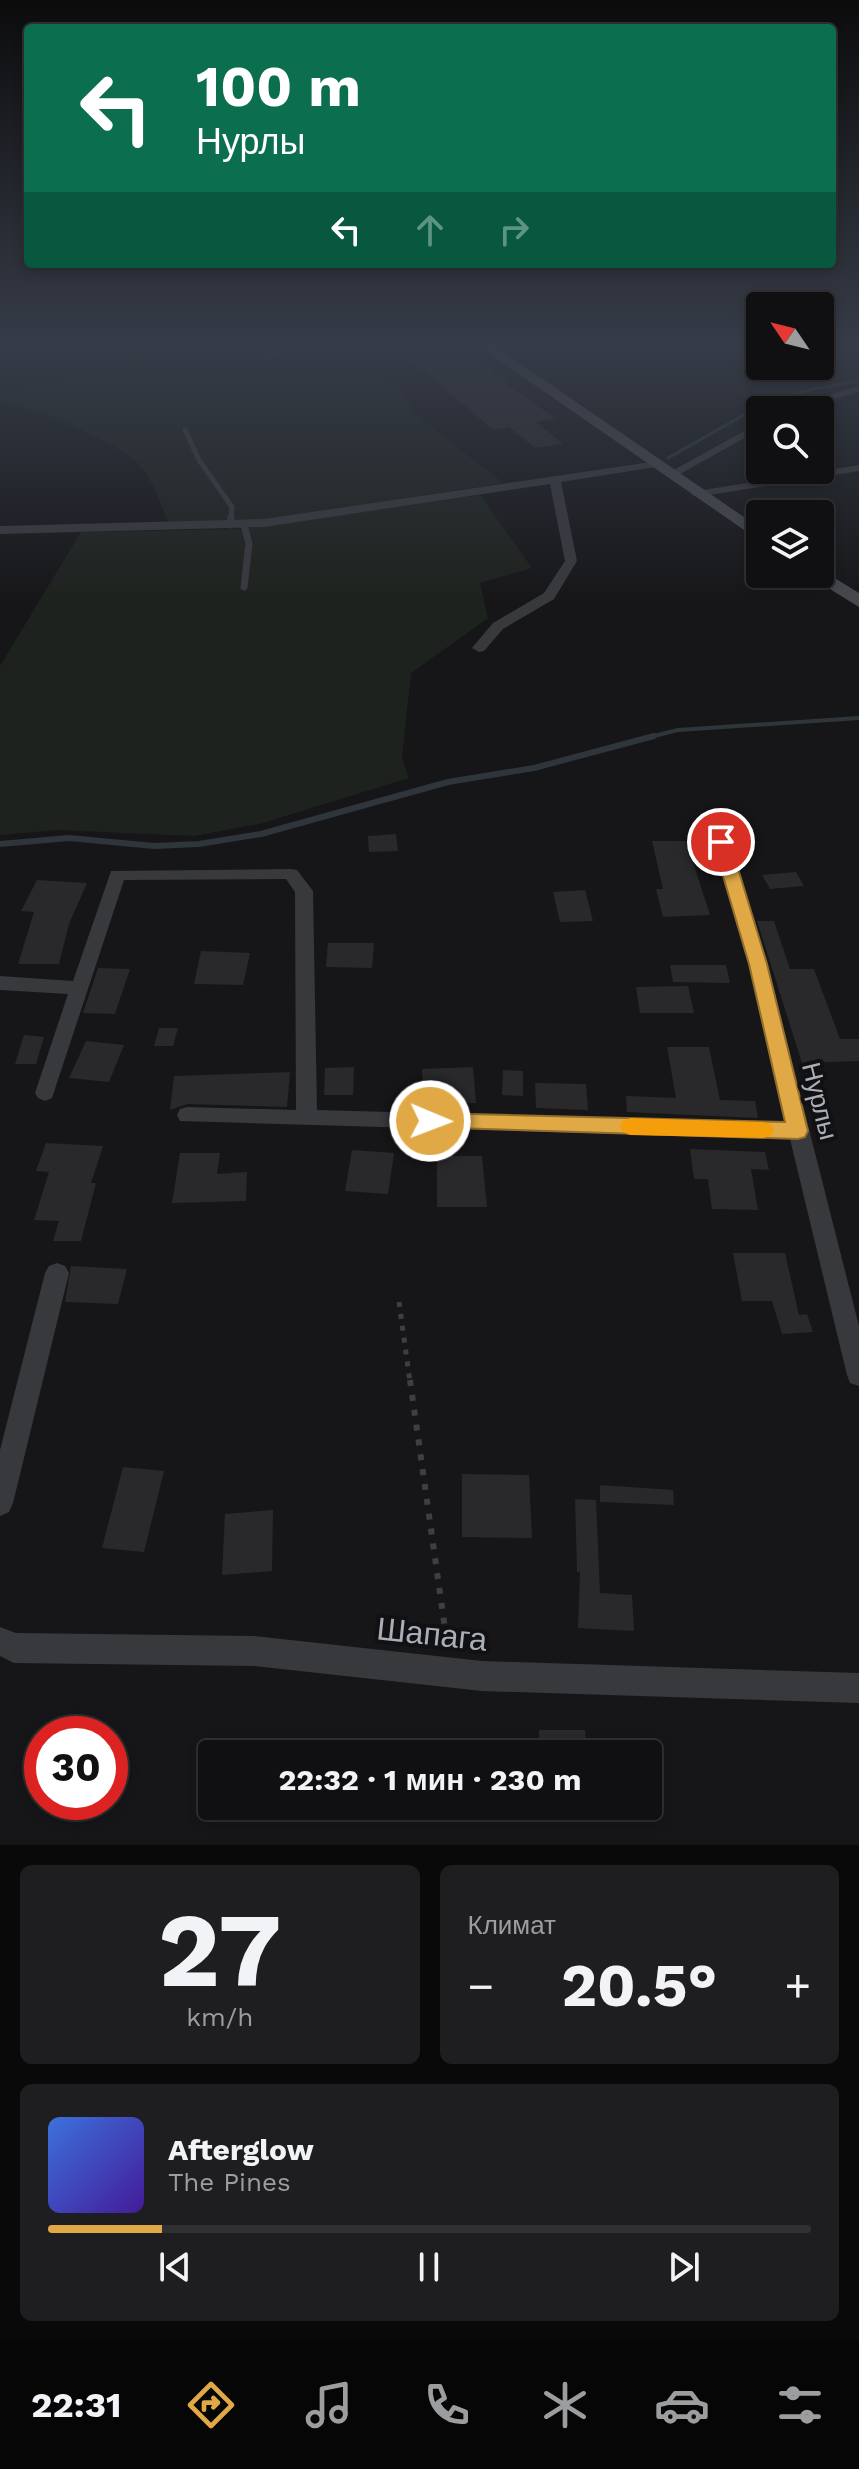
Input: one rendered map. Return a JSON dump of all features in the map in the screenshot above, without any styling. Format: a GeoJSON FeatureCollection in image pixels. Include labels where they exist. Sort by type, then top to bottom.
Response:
{"type":"FeatureCollection","features":[{"type":"Feature","properties":{"kind":"main road"},"geometry":{"type":"LineString","coordinates":[[612,433],[746,527]]}},
{"type":"Feature","properties":{"kind":"main road"},"geometry":{"type":"LineString","coordinates":[[834,585],[859,601]]}},
{"type":"Feature","properties":{"kind":"street"},"geometry":{"type":"LineString","coordinates":[[0,530],[238,525],[555,481],[665,470],[743,433]]}},
{"type":"Feature","properties":{"kind":"street"},"geometry":{"type":"LineString","coordinates":[[697,494],[859,468]]}},
{"type":"Feature","properties":{"kind":"street"},"geometry":{"type":"LineString","coordinates":[[479,648],[498,626],[549,596],[571,561],[555,481]]}},
{"type":"Feature","properties":{"kind":"street","name":"Нурлы"},"geometry":{"type":"LineString","coordinates":[[721,842],[758,964],[859,1375]]}},
{"type":"Feature","properties":{"kind":"street"},"geometry":{"type":"LineString","coordinates":[[45,1093],[117,875],[291,874],[304,891],[307,1118]]}},
{"type":"Feature","properties":{"kind":"street"},"geometry":{"type":"LineString","coordinates":[[0,983],[79,988]]}},
{"type":"Feature","properties":{"kind":"street"},"geometry":{"type":"LineString","coordinates":[[187,1115],[798,1131]]}},
{"type":"Feature","properties":{"kind":"street"},"geometry":{"type":"LineString","coordinates":[[0,1503],[57,1273]]}},
{"type":"Feature","properties":{"kind":"street","name":"Шапага"},"geometry":{"type":"LineString","coordinates":[[0,1641],[14,1648],[254,1651],[498,1677],[859,1688]]}},
{"type":"Feature","properties":{"kind":"lane"},"geometry":{"type":"LineString","coordinates":[[186,433],[199,460],[232,507],[249,544],[244,587]]}},
{"type":"Feature","properties":{"kind":"path"},"geometry":{"type":"LineString","coordinates":[[399,1302],[452,1672]]}},
{"type":"Feature","properties":{"kind":"shaded area"},"geometry":{"type":"Polygon","coordinates":[[[88,433],[440,433],[503,483],[262,520],[169,523],[141,467],[113,445],[88,433]]]}},
{"type":"Feature","properties":{"kind":"shaded area"},"geometry":{"type":"Polygon","coordinates":[[[480,495],[532,568],[480,583],[488,618],[411,673],[402,758],[409,778],[263,823],[194,836],[57,830],[0,835],[0,666],[81,532],[245,529],[480,495]]]}},
{"type":"Feature","properties":{"kind":"building"},"geometry":{"type":"Polygon","coordinates":[[[517,433],[550,433],[563,444],[535,448],[517,433]]]}},
{"type":"Feature","properties":{"kind":"building"},"geometry":{"type":"Polygon","coordinates":[[[396,834],[398,851],[369,852],[368,836],[396,834]]]}},
{"type":"Feature","properties":{"kind":"building"},"geometry":{"type":"Polygon","coordinates":[[[652,841],[686,841],[710,915],[663,917],[656,889],[663,889],[652,841]]]}},
{"type":"Feature","properties":{"kind":"building"},"geometry":{"type":"Polygon","coordinates":[[[796,872],[804,886],[770,889],[762,875],[796,872]]]}},
{"type":"Feature","properties":{"kind":"building"},"geometry":{"type":"Polygon","coordinates":[[[37,880],[87,883],[69,924],[59,964],[18,964],[34,912],[21,911],[37,880]]]}},
{"type":"Feature","properties":{"kind":"building"},"geometry":{"type":"Polygon","coordinates":[[[585,890],[593,921],[560,922],[553,892],[585,890]]]}},
{"type":"Feature","properties":{"kind":"building"},"geometry":{"type":"Polygon","coordinates":[[[757,921],[774,921],[790,969],[814,969],[840,1039],[859,1039],[859,1061],[802,1063],[757,921]]]}},
{"type":"Feature","properties":{"kind":"building"},"geometry":{"type":"Polygon","coordinates":[[[328,943],[374,943],[372,968],[326,967],[328,943]]]}},
{"type":"Feature","properties":{"kind":"building"},"geometry":{"type":"Polygon","coordinates":[[[201,951],[250,953],[243,985],[194,984],[201,951]]]}},
{"type":"Feature","properties":{"kind":"building"},"geometry":{"type":"Polygon","coordinates":[[[670,965],[726,965],[730,983],[673,982],[670,965]]]}},
{"type":"Feature","properties":{"kind":"building"},"geometry":{"type":"Polygon","coordinates":[[[98,968],[130,969],[115,1014],[83,1013],[98,968]]]}},
{"type":"Feature","properties":{"kind":"building"},"geometry":{"type":"Polygon","coordinates":[[[688,986],[694,1013],[640,1013],[636,987],[688,986]]]}},
{"type":"Feature","properties":{"kind":"building"},"geometry":{"type":"Polygon","coordinates":[[[159,1028],[178,1028],[173,1046],[154,1046],[159,1028]]]}},
{"type":"Feature","properties":{"kind":"building"},"geometry":{"type":"Polygon","coordinates":[[[24,1035],[44,1037],[36,1064],[15,1064],[24,1035]]]}},
{"type":"Feature","properties":{"kind":"building"},"geometry":{"type":"Polygon","coordinates":[[[86,1041],[124,1045],[109,1082],[69,1078],[86,1041]]]}},
{"type":"Feature","properties":{"kind":"building"},"geometry":{"type":"Polygon","coordinates":[[[667,1047],[709,1047],[720,1100],[755,1101],[758,1118],[627,1112],[626,1096],[676,1098],[667,1047]]]}},
{"type":"Feature","properties":{"kind":"building"},"geometry":{"type":"Polygon","coordinates":[[[354,1067],[353,1095],[324,1095],[325,1068],[354,1067]]]}},
{"type":"Feature","properties":{"kind":"building"},"geometry":{"type":"Polygon","coordinates":[[[473,1067],[476,1103],[424,1105],[422,1069],[473,1067]]]}},
{"type":"Feature","properties":{"kind":"building"},"geometry":{"type":"Polygon","coordinates":[[[503,1070],[523,1071],[523,1096],[502,1095],[503,1070]]]}},
{"type":"Feature","properties":{"kind":"building"},"geometry":{"type":"Polygon","coordinates":[[[290,1072],[287,1107],[187,1104],[170,1110],[174,1076],[290,1072]]]}},
{"type":"Feature","properties":{"kind":"building"},"geometry":{"type":"Polygon","coordinates":[[[535,1083],[586,1084],[588,1110],[536,1108],[535,1083]]]}},
{"type":"Feature","properties":{"kind":"building"},"geometry":{"type":"Polygon","coordinates":[[[46,1143],[103,1146],[91,1183],[96,1183],[81,1241],[53,1241],[59,1221],[34,1220],[49,1172],[36,1171],[46,1143]]]}},
{"type":"Feature","properties":{"kind":"building"},"geometry":{"type":"Polygon","coordinates":[[[690,1149],[765,1152],[769,1170],[751,1169],[758,1210],[712,1209],[708,1179],[694,1179],[690,1149]]]}},
{"type":"Feature","properties":{"kind":"building"},"geometry":{"type":"Polygon","coordinates":[[[352,1150],[394,1153],[388,1194],[345,1191],[352,1150]]]}},
{"type":"Feature","properties":{"kind":"building"},"geometry":{"type":"Polygon","coordinates":[[[180,1153],[220,1153],[217,1174],[247,1172],[246,1201],[172,1203],[180,1153]]]}},
{"type":"Feature","properties":{"kind":"building"},"geometry":{"type":"Polygon","coordinates":[[[437,1156],[482,1156],[487,1207],[437,1207],[437,1156]]]}},
{"type":"Feature","properties":{"kind":"building"},"geometry":{"type":"Polygon","coordinates":[[[733,1253],[785,1253],[799,1315],[807,1314],[813,1332],[782,1334],[772,1301],[742,1301],[733,1253]]]}},
{"type":"Feature","properties":{"kind":"building"},"geometry":{"type":"Polygon","coordinates":[[[71,1266],[127,1269],[118,1304],[65,1302],[71,1266]]]}},
{"type":"Feature","properties":{"kind":"building"},"geometry":{"type":"Polygon","coordinates":[[[123,1467],[164,1471],[144,1552],[102,1548],[123,1467]]]}},
{"type":"Feature","properties":{"kind":"building"},"geometry":{"type":"Polygon","coordinates":[[[462,1474],[529,1475],[532,1538],[462,1537],[462,1474]]]}},
{"type":"Feature","properties":{"kind":"building"},"geometry":{"type":"Polygon","coordinates":[[[600,1485],[673,1490],[674,1505],[600,1502],[600,1485]]]}},
{"type":"Feature","properties":{"kind":"building"},"geometry":{"type":"Polygon","coordinates":[[[575,1499],[596,1500],[600,1593],[632,1595],[634,1631],[578,1628],[580,1572],[577,1572],[575,1499]]]}},
{"type":"Feature","properties":{"kind":"building"},"geometry":{"type":"Polygon","coordinates":[[[273,1510],[272,1571],[222,1575],[225,1514],[273,1510]]]}},
{"type":"Feature","properties":{"kind":"building"},"geometry":{"type":"Polygon","coordinates":[[[539,1730],[585,1730],[586,1740],[539,1740],[539,1730]]]}},
{"type":"Feature","properties":{"kind":"waterway"},"geometry":{"type":"LineString","coordinates":[[668,458],[712,433]]}},
{"type":"Feature","properties":{"kind":"waterway"},"geometry":{"type":"LineString","coordinates":[[654,736],[678,730],[859,718]]}},
{"type":"Feature","properties":{"kind":"waterway"},"geometry":{"type":"LineString","coordinates":[[0,844],[69,838],[154,846],[199,844],[261,834],[448,782],[534,768],[654,736]]}},
{"type":"Feature","properties":{"kind":"waterway"},"geometry":{"type":"LineString","coordinates":[[646,738],[654,736]]}},
{"type":"Feature","properties":{"kind":"slow traffic"},"geometry":{"type":"LineString","coordinates":[[630,1126],[763,1130]]}},
{"type":"Feature","properties":{"kind":"route"},"geometry":{"type":"LineString","coordinates":[[430,1121],[798,1131],[758,964],[721,842]]}}]}
